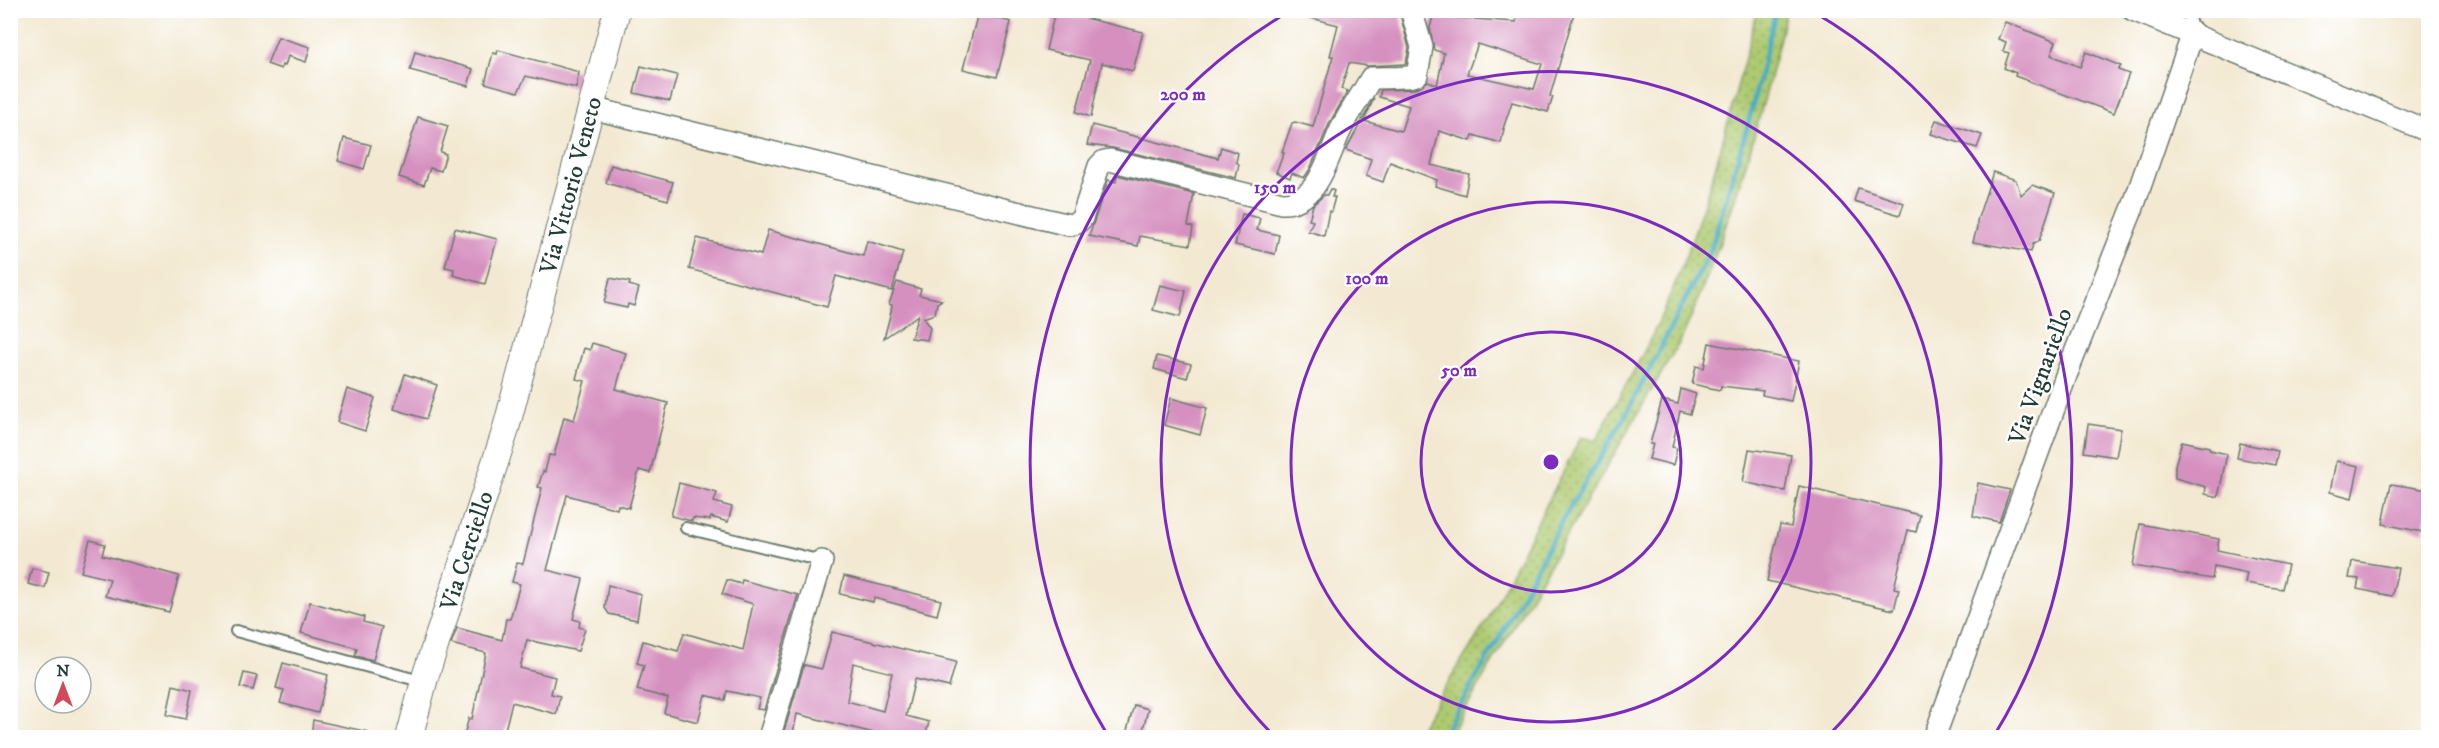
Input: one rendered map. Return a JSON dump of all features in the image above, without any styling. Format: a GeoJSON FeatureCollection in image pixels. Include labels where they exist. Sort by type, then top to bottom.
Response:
{"type":"FeatureCollection","features":[{"type":"Feature","properties":{"kind":"street","name":"Via Vittorio Veneto"},"geometry":{"type":"LineString","coordinates":[[524,362],[617,10]]}},
{"type":"Feature","properties":{"kind":"street"},"geometry":{"type":"LineString","coordinates":[[591,108],[1069,225],[1077,223],[1082,218],[1099,166],[1104,161],[1110,160],[1282,203],[1293,203],[1303,198],[1315,185],[1341,128],[1371,78],[1393,76],[1414,78],[1417,75],[1422,47],[1411,10]]}},
{"type":"Feature","properties":{"kind":"street"},"geometry":{"type":"LineString","coordinates":[[2133,10],[2428,131]]}},
{"type":"Feature","properties":{"kind":"street","name":"Via Vignariello"},"geometry":{"type":"LineString","coordinates":[[1934,738],[2067,373],[2133,207],[2193,33]]}},
{"type":"Feature","properties":{"kind":"street","name":"Via Cerciello"},"geometry":{"type":"LineString","coordinates":[[410,738],[424,682],[487,491],[524,362]]}},
{"type":"Feature","properties":{"kind":"street"},"geometry":{"type":"LineString","coordinates":[[769,738],[822,561]]}},
{"type":"Feature","properties":{"kind":"lane"},"geometry":{"type":"LineString","coordinates":[[2187,10],[2193,33]]}},
{"type":"Feature","properties":{"kind":"lane"},"geometry":{"type":"LineString","coordinates":[[686,528],[822,561]]}},
{"type":"Feature","properties":{"kind":"lane"},"geometry":{"type":"LineString","coordinates":[[236,631],[424,682]]}},
{"type":"Feature","properties":{"kind":"green space"},"geometry":{"type":"Polygon","coordinates":[[[1757,11],[1786,11],[1766,95],[1729,218],[1682,338],[1449,737],[1414,737],[1487,621],[1581,437],[1596,440],[1651,338],[1689,247],[1715,169],[1757,11]]]}},
{"type":"Feature","properties":{"kind":"building"},"geometry":{"type":"Polygon","coordinates":[[[1301,10],[1365,10],[1378,14],[1378,10],[1399,10],[1409,48],[1406,64],[1368,66],[1349,63],[1341,89],[1348,91],[1330,122],[1310,169],[1304,178],[1292,173],[1290,178],[1276,172],[1284,153],[1282,152],[1292,123],[1313,127],[1333,56],[1330,56],[1338,25],[1300,15],[1301,10]]]}},
{"type":"Feature","properties":{"kind":"building"},"geometry":{"type":"Polygon","coordinates":[[[1519,10],[1575,10],[1550,96],[1553,97],[1548,112],[1512,102],[1501,143],[1473,135],[1471,141],[1439,131],[1431,165],[1469,174],[1465,195],[1435,186],[1437,180],[1390,162],[1383,182],[1366,176],[1371,159],[1346,150],[1374,98],[1364,121],[1401,131],[1409,106],[1379,97],[1381,90],[1415,89],[1428,81],[1437,85],[1444,53],[1434,50],[1430,28],[1433,16],[1516,22],[1519,10]],[[1478,44],[1467,74],[1534,89],[1542,64],[1478,44]]]}},
{"type":"Feature","properties":{"kind":"building"},"geometry":{"type":"Polygon","coordinates":[[[1055,11],[1143,32],[1133,71],[1102,63],[1091,117],[1076,112],[1090,60],[1046,50],[1055,11]]]}},
{"type":"Feature","properties":{"kind":"building"},"geometry":{"type":"Polygon","coordinates":[[[978,13],[1011,22],[997,77],[963,69],[978,13]]]}},
{"type":"Feature","properties":{"kind":"building"},"geometry":{"type":"Polygon","coordinates":[[[2005,22],[2056,42],[2051,55],[2080,67],[2086,52],[2121,66],[2118,70],[2129,74],[2114,113],[2015,76],[2016,73],[2004,68],[2009,53],[2003,51],[2006,42],[1998,39],[2005,22]]]}},
{"type":"Feature","properties":{"kind":"building"},"geometry":{"type":"Polygon","coordinates":[[[278,37],[310,47],[306,62],[288,56],[285,66],[282,65],[281,69],[267,64],[278,37]]]}},
{"type":"Feature","properties":{"kind":"building"},"geometry":{"type":"Polygon","coordinates":[[[498,50],[579,72],[576,88],[526,76],[518,92],[485,83],[493,53],[497,54],[498,50]]]}},
{"type":"Feature","properties":{"kind":"building"},"geometry":{"type":"Polygon","coordinates":[[[415,52],[473,69],[468,86],[410,70],[415,52]]]}},
{"type":"Feature","properties":{"kind":"building"},"geometry":{"type":"Polygon","coordinates":[[[641,66],[677,75],[670,101],[634,93],[641,66]]]}},
{"type":"Feature","properties":{"kind":"building"},"geometry":{"type":"Polygon","coordinates":[[[418,117],[448,126],[440,152],[446,154],[441,171],[430,168],[424,185],[399,177],[418,117]]]}},
{"type":"Feature","properties":{"kind":"building"},"geometry":{"type":"Polygon","coordinates":[[[1936,120],[1982,135],[1977,148],[1931,134],[1936,120]]]}},
{"type":"Feature","properties":{"kind":"building"},"geometry":{"type":"Polygon","coordinates":[[[1092,125],[1218,158],[1221,147],[1238,153],[1236,162],[1239,164],[1236,178],[1113,148],[1087,145],[1092,125]]]}},
{"type":"Feature","properties":{"kind":"building"},"geometry":{"type":"Polygon","coordinates":[[[344,138],[371,145],[364,169],[338,161],[344,138]]]}},
{"type":"Feature","properties":{"kind":"building"},"geometry":{"type":"Polygon","coordinates":[[[611,165],[673,182],[668,200],[606,183],[611,165]]]}},
{"type":"Feature","properties":{"kind":"building"},"geometry":{"type":"Polygon","coordinates":[[[1993,172],[2016,180],[2021,195],[2032,185],[2055,193],[2039,241],[2033,244],[2031,252],[1973,242],[1977,221],[1993,172]]]}},
{"type":"Feature","properties":{"kind":"building"},"geometry":{"type":"Polygon","coordinates":[[[1117,175],[1194,194],[1188,226],[1193,227],[1190,245],[1140,236],[1138,246],[1089,236],[1108,180],[1116,182],[1117,175]]]}},
{"type":"Feature","properties":{"kind":"building"},"geometry":{"type":"Polygon","coordinates":[[[1858,188],[1904,203],[1900,215],[1854,201],[1858,188]]]}},
{"type":"Feature","properties":{"kind":"building"},"geometry":{"type":"Polygon","coordinates":[[[1330,189],[1334,191],[1332,197],[1335,197],[1331,212],[1329,211],[1324,236],[1308,231],[1313,221],[1309,220],[1313,205],[1327,195],[1330,189]]]}},
{"type":"Feature","properties":{"kind":"building"},"geometry":{"type":"Polygon","coordinates":[[[1242,214],[1260,218],[1257,230],[1279,235],[1275,254],[1235,245],[1242,214]]]}},
{"type":"Feature","properties":{"kind":"building"},"geometry":{"type":"Polygon","coordinates":[[[455,228],[497,239],[485,284],[453,275],[454,269],[445,267],[455,228]]]}},
{"type":"Feature","properties":{"kind":"building"},"geometry":{"type":"Polygon","coordinates":[[[768,230],[863,256],[867,241],[903,252],[892,291],[836,276],[827,307],[689,269],[697,238],[761,255],[768,230]]]}},
{"type":"Feature","properties":{"kind":"building"},"geometry":{"type":"Polygon","coordinates":[[[610,278],[630,282],[629,285],[639,288],[634,306],[628,304],[627,308],[604,303],[610,278]]]}},
{"type":"Feature","properties":{"kind":"building"},"geometry":{"type":"Polygon","coordinates":[[[897,282],[921,289],[919,295],[942,300],[937,303],[935,314],[923,318],[930,328],[927,340],[911,338],[918,315],[884,338],[891,312],[892,305],[889,304],[897,282]]]}},
{"type":"Feature","properties":{"kind":"building"},"geometry":{"type":"Polygon","coordinates":[[[1160,285],[1186,291],[1180,317],[1153,310],[1160,285]]]}},
{"type":"Feature","properties":{"kind":"building"},"geometry":{"type":"Polygon","coordinates":[[[592,343],[626,353],[616,389],[668,403],[650,473],[639,470],[629,508],[618,505],[617,509],[567,495],[547,570],[583,579],[573,619],[580,621],[579,627],[585,629],[578,651],[527,640],[520,668],[555,677],[551,694],[560,696],[556,714],[512,702],[503,738],[463,738],[469,718],[472,719],[486,653],[451,644],[457,628],[502,640],[506,619],[510,619],[520,584],[512,582],[517,563],[523,564],[542,488],[538,487],[549,455],[554,456],[564,417],[574,420],[585,381],[576,379],[584,348],[590,350],[592,343]]]}},
{"type":"Feature","properties":{"kind":"building"},"geometry":{"type":"Polygon","coordinates":[[[1709,343],[1799,361],[1791,401],[1762,395],[1763,391],[1721,386],[1720,390],[1692,384],[1696,366],[1704,368],[1709,343]]]}},
{"type":"Feature","properties":{"kind":"building"},"geometry":{"type":"Polygon","coordinates":[[[1157,356],[1191,364],[1187,378],[1154,369],[1157,356]]]}},
{"type":"Feature","properties":{"kind":"building"},"geometry":{"type":"Polygon","coordinates":[[[405,374],[437,385],[426,419],[394,409],[405,374]]]}},
{"type":"Feature","properties":{"kind":"building"},"geometry":{"type":"Polygon","coordinates":[[[347,389],[375,398],[365,431],[337,422],[347,389]]]}},
{"type":"Feature","properties":{"kind":"building"},"geometry":{"type":"Polygon","coordinates":[[[1681,389],[1696,394],[1690,414],[1680,411],[1672,447],[1677,448],[1673,465],[1649,459],[1653,444],[1650,444],[1662,400],[1678,404],[1681,389]]]}},
{"type":"Feature","properties":{"kind":"building"},"geometry":{"type":"Polygon","coordinates":[[[1171,398],[1207,408],[1200,435],[1164,425],[1171,398]]]}},
{"type":"Feature","properties":{"kind":"building"},"geometry":{"type":"Polygon","coordinates":[[[2088,424],[2121,429],[2116,457],[2084,452],[2088,424]]]}},
{"type":"Feature","properties":{"kind":"building"},"geometry":{"type":"Polygon","coordinates":[[[2182,441],[2227,454],[2218,497],[2205,494],[2206,487],[2175,478],[2175,465],[2182,441]]]}},
{"type":"Feature","properties":{"kind":"building"},"geometry":{"type":"Polygon","coordinates":[[[2240,443],[2278,451],[2275,465],[2237,458],[2240,443]]]}},
{"type":"Feature","properties":{"kind":"building"},"geometry":{"type":"Polygon","coordinates":[[[1749,449],[1791,455],[1785,491],[1743,482],[1749,449]]]}},
{"type":"Feature","properties":{"kind":"building"},"geometry":{"type":"Polygon","coordinates":[[[2336,461],[2359,466],[2352,498],[2330,492],[2336,461]]]}},
{"type":"Feature","properties":{"kind":"building"},"geometry":{"type":"Polygon","coordinates":[[[679,483],[717,493],[714,502],[732,507],[728,522],[711,517],[710,520],[693,518],[692,521],[671,516],[679,483]]]}},
{"type":"Feature","properties":{"kind":"building"},"geometry":{"type":"Polygon","coordinates":[[[1978,483],[2010,490],[1999,522],[1973,516],[1978,483]]]}},
{"type":"Feature","properties":{"kind":"building"},"geometry":{"type":"Polygon","coordinates":[[[2391,484],[2428,490],[2423,532],[2383,524],[2391,484]]]}},
{"type":"Feature","properties":{"kind":"building"},"geometry":{"type":"Polygon","coordinates":[[[1799,486],[1920,515],[1916,532],[1908,530],[1894,588],[1899,589],[1894,610],[1767,581],[1780,525],[1791,527],[1799,486]]]}},
{"type":"Feature","properties":{"kind":"building"},"geometry":{"type":"Polygon","coordinates":[[[2140,524],[2219,539],[2217,550],[2288,565],[2282,589],[2245,583],[2247,573],[2214,566],[2212,579],[2133,566],[2140,524]]]}},
{"type":"Feature","properties":{"kind":"building"},"geometry":{"type":"Polygon","coordinates":[[[90,540],[105,544],[102,555],[179,576],[169,612],[105,596],[110,579],[81,572],[90,540]]]}},
{"type":"Feature","properties":{"kind":"building"},"geometry":{"type":"Polygon","coordinates":[[[2354,561],[2398,568],[2392,596],[2357,589],[2359,579],[2349,578],[2354,561]]]}},
{"type":"Feature","properties":{"kind":"building"},"geometry":{"type":"Polygon","coordinates":[[[32,568],[49,572],[45,588],[28,584],[32,568]]]}},
{"type":"Feature","properties":{"kind":"building"},"geometry":{"type":"Polygon","coordinates":[[[844,576],[941,600],[937,615],[874,598],[873,602],[840,594],[844,576]]]}},
{"type":"Feature","properties":{"kind":"building"},"geometry":{"type":"Polygon","coordinates":[[[727,580],[741,584],[742,580],[798,595],[764,710],[757,709],[760,698],[727,691],[725,700],[705,695],[698,722],[664,713],[668,698],[637,690],[644,665],[637,663],[643,641],[678,651],[684,633],[743,650],[753,604],[722,594],[727,580]]]}},
{"type":"Feature","properties":{"kind":"building"},"geometry":{"type":"Polygon","coordinates":[[[608,585],[641,594],[637,620],[609,614],[605,608],[608,585]]]}},
{"type":"Feature","properties":{"kind":"building"},"geometry":{"type":"Polygon","coordinates":[[[310,602],[364,617],[363,622],[382,627],[373,660],[355,656],[357,648],[301,633],[310,602]]]}},
{"type":"Feature","properties":{"kind":"building"},"geometry":{"type":"Polygon","coordinates":[[[832,632],[956,662],[949,687],[915,679],[906,716],[929,722],[925,738],[894,738],[797,714],[792,738],[782,738],[804,665],[822,669],[832,632]],[[853,663],[847,701],[883,711],[892,673],[853,663]]]}},
{"type":"Feature","properties":{"kind":"building"},"geometry":{"type":"Polygon","coordinates":[[[283,663],[328,675],[318,713],[280,703],[284,690],[276,688],[283,663]]]}},
{"type":"Feature","properties":{"kind":"building"},"geometry":{"type":"Polygon","coordinates":[[[244,673],[257,676],[253,690],[240,687],[244,673]]]}},
{"type":"Feature","properties":{"kind":"building"},"geometry":{"type":"Polygon","coordinates":[[[173,685],[192,690],[186,719],[167,715],[173,685]]]}},
{"type":"Feature","properties":{"kind":"building"},"geometry":{"type":"Polygon","coordinates":[[[1134,705],[1148,709],[1141,738],[1125,738],[1134,705]]]}},
{"type":"Feature","properties":{"kind":"building"},"geometry":{"type":"Polygon","coordinates":[[[313,720],[369,732],[368,738],[311,738],[313,720]]]}},
{"type":"Feature","properties":{"kind":"waterway"},"geometry":{"type":"LineString","coordinates":[[1441,738],[1497,642],[1563,519],[1623,420],[1710,252],[1747,128],[1776,10]]}}]}
